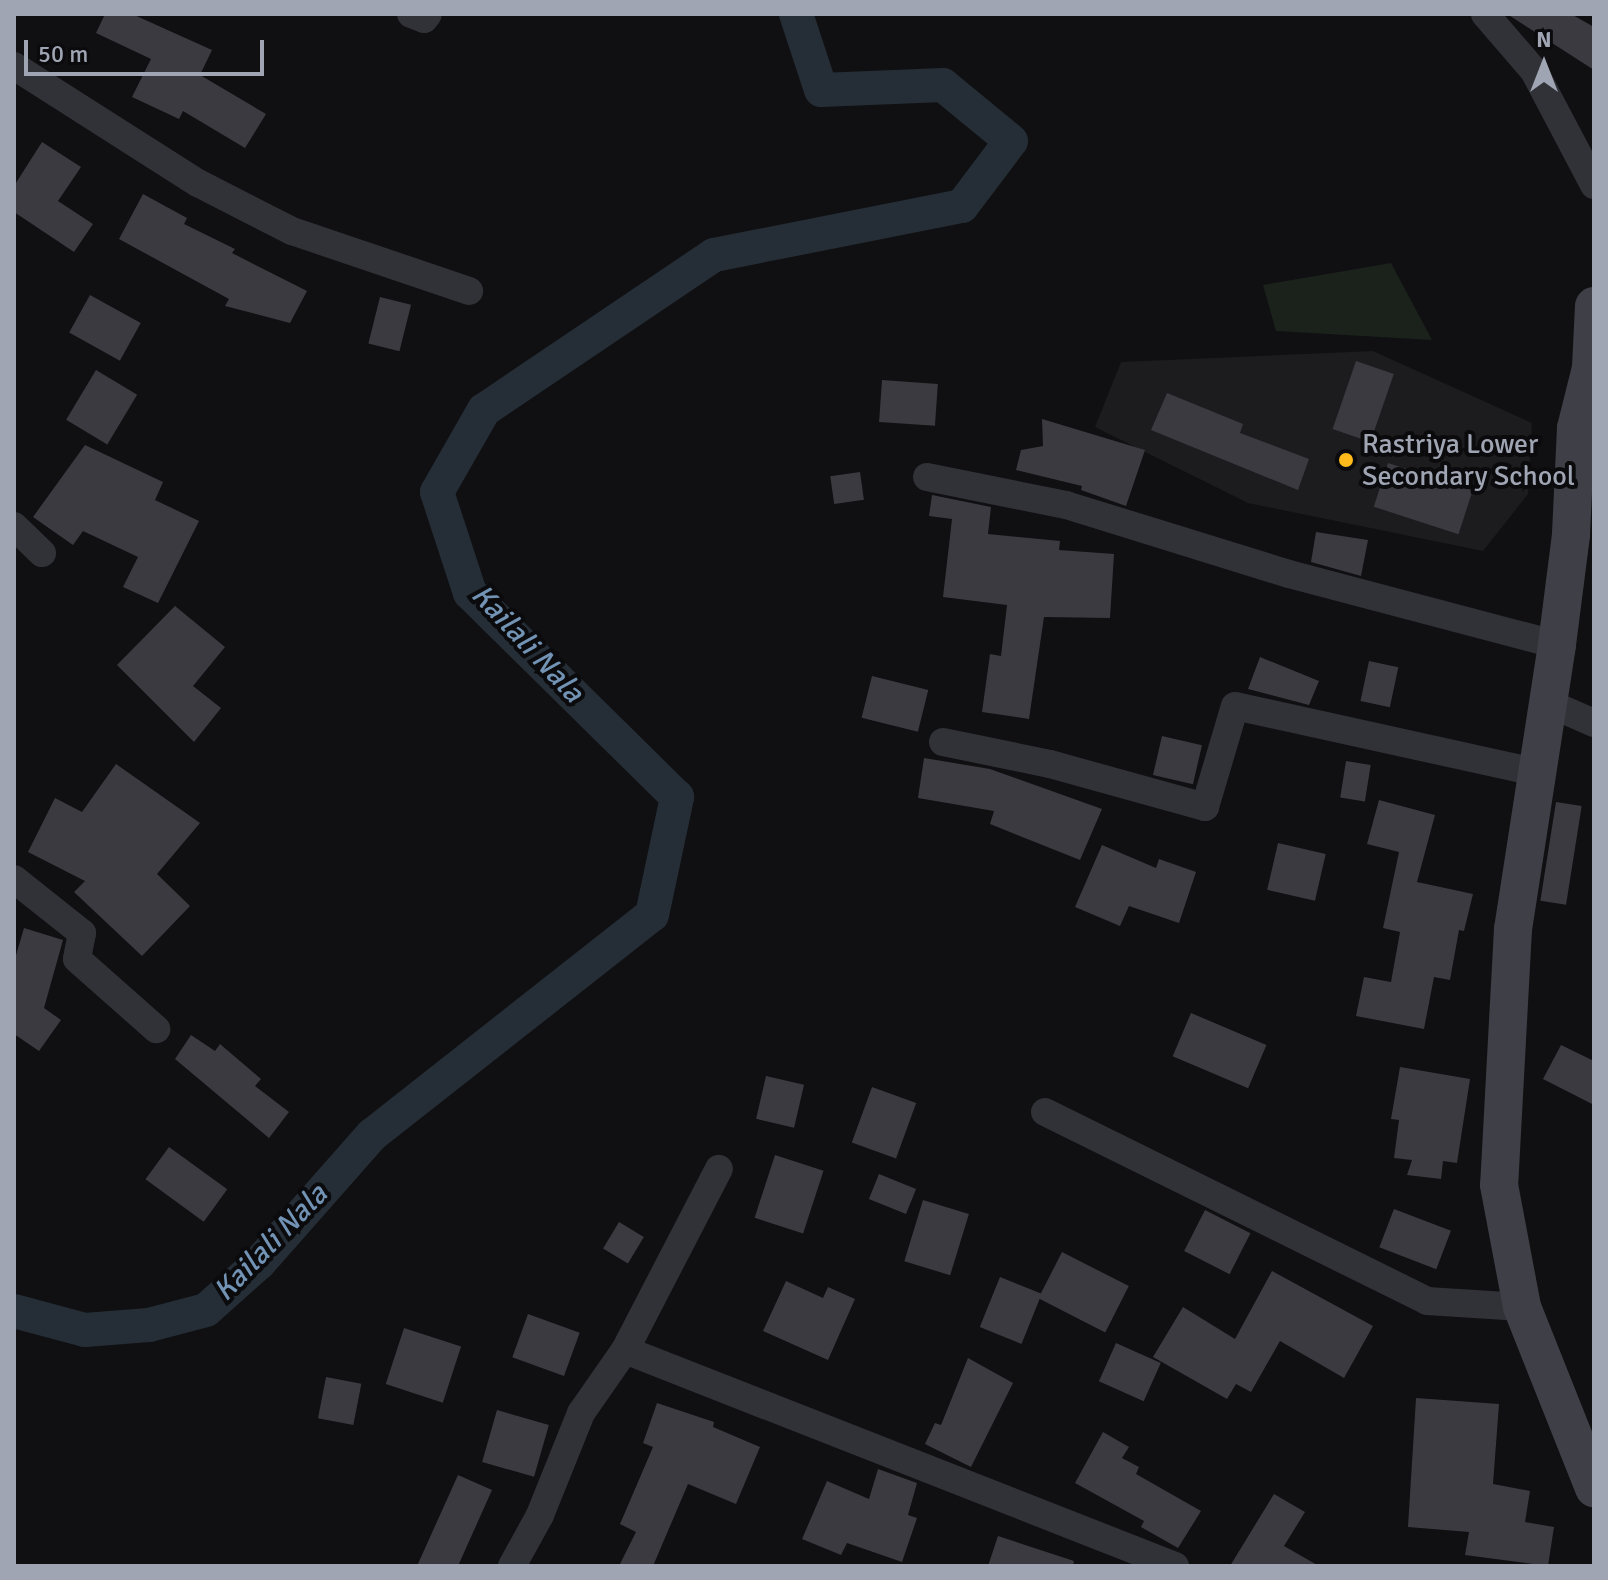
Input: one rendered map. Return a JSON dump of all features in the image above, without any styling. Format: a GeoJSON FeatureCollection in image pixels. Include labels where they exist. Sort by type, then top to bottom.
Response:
{"type":"FeatureCollection","features":[{"type":"Feature","properties":{"kind":"street"},"geometry":{"type":"LineString","coordinates":[[411,14],[424,19],[428,14]]}},
{"type":"Feature","properties":{"kind":"street"},"geometry":{"type":"LineString","coordinates":[[1485,14],[1534,71],[1594,185]]}},
{"type":"Feature","properties":{"kind":"street"},"geometry":{"type":"LineString","coordinates":[[14,66],[198,183],[292,231],[469,291]]}},
{"type":"Feature","properties":{"kind":"street"},"geometry":{"type":"LineString","coordinates":[[1594,306],[1592,368],[1576,428],[1571,535],[1557,645],[1513,929],[1499,1185],[1522,1307],[1594,1488]]}},
{"type":"Feature","properties":{"kind":"street"},"geometry":{"type":"LineString","coordinates":[[927,477],[1066,505],[1289,574],[1557,645]]}},
{"type":"Feature","properties":{"kind":"street"},"geometry":{"type":"LineString","coordinates":[[14,526],[42,553]]}},
{"type":"Feature","properties":{"kind":"street"},"geometry":{"type":"LineString","coordinates":[[1546,702],[1594,723]]}},
{"type":"Feature","properties":{"kind":"street"},"geometry":{"type":"LineString","coordinates":[[943,742],[1050,764],[1205,807],[1235,706],[1536,772]]}},
{"type":"Feature","properties":{"kind":"street"},"geometry":{"type":"LineString","coordinates":[[14,879],[82,933],[77,959],[156,1029]]}},
{"type":"Feature","properties":{"kind":"street"},"geometry":{"type":"LineString","coordinates":[[1045,1112],[1427,1301],[1522,1307]]}},
{"type":"Feature","properties":{"kind":"street"},"geometry":{"type":"LineString","coordinates":[[512,1566],[540,1515],[581,1413],[625,1350],[719,1169]]}},
{"type":"Feature","properties":{"kind":"street"},"geometry":{"type":"LineString","coordinates":[[625,1350],[1175,1566]]}},
{"type":"Feature","properties":{"kind":"shaded area"},"geometry":{"type":"Polygon","coordinates":[[[1391,263],[1432,340],[1276,331],[1263,285],[1391,263]]]}},
{"type":"Feature","properties":{"kind":"shaded area","name":"Rastriya Lower Secondary School"},"geometry":{"type":"Polygon","coordinates":[[[1373,351],[1532,423],[1528,494],[1483,551],[1248,503],[1095,427],[1121,362],[1373,351]]]}},
{"type":"Feature","properties":{"kind":"building"},"geometry":{"type":"Polygon","coordinates":[[[105,14],[132,14],[212,50],[200,75],[266,114],[245,148],[183,111],[179,119],[132,97],[151,59],[96,33],[105,14]]]}},
{"type":"Feature","properties":{"kind":"building"},"geometry":{"type":"Polygon","coordinates":[[[1507,14],[1571,14],[1594,27],[1594,70],[1507,14]]]}},
{"type":"Feature","properties":{"kind":"building"},"geometry":{"type":"Polygon","coordinates":[[[42,142],[81,167],[58,201],[93,224],[74,252],[14,212],[14,186],[42,142]]]}},
{"type":"Feature","properties":{"kind":"building"},"geometry":{"type":"Polygon","coordinates":[[[143,194],[187,218],[184,224],[235,249],[232,253],[307,291],[290,323],[225,306],[229,299],[119,239],[143,194]]]}},
{"type":"Feature","properties":{"kind":"building"},"geometry":{"type":"Polygon","coordinates":[[[90,295],[141,323],[120,361],[69,333],[90,295]]]}},
{"type":"Feature","properties":{"kind":"building"},"geometry":{"type":"Polygon","coordinates":[[[380,297],[411,305],[399,351],[368,344],[380,297]]]}},
{"type":"Feature","properties":{"kind":"building"},"geometry":{"type":"Polygon","coordinates":[[[1356,361],[1394,374],[1370,442],[1333,429],[1356,361]]]}},
{"type":"Feature","properties":{"kind":"building"},"geometry":{"type":"Polygon","coordinates":[[[96,370],[137,395],[107,444],[66,420],[96,370]]]}},
{"type":"Feature","properties":{"kind":"building"},"geometry":{"type":"Polygon","coordinates":[[[882,380],[938,384],[935,426],[879,422],[882,380]]]}},
{"type":"Feature","properties":{"kind":"building"},"geometry":{"type":"Polygon","coordinates":[[[1167,393],[1243,424],[1240,433],[1309,459],[1298,490],[1151,430],[1167,393]]]}},
{"type":"Feature","properties":{"kind":"building"},"geometry":{"type":"Polygon","coordinates":[[[1042,419],[1145,450],[1126,506],[1081,490],[1082,486],[1016,470],[1021,450],[1043,446],[1042,419]]]}},
{"type":"Feature","properties":{"kind":"building"},"geometry":{"type":"Polygon","coordinates":[[[85,445],[163,482],[155,500],[199,521],[158,603],[123,587],[138,557],[83,531],[73,545],[33,517],[85,445]]]}},
{"type":"Feature","properties":{"kind":"building"},"geometry":{"type":"Polygon","coordinates":[[[1388,463],[1473,491],[1458,534],[1374,507],[1388,463]]]}},
{"type":"Feature","properties":{"kind":"building"},"geometry":{"type":"Polygon","coordinates":[[[860,472],[864,500],[834,504],[830,476],[860,472]]]}},
{"type":"Feature","properties":{"kind":"building"},"geometry":{"type":"Polygon","coordinates":[[[932,495],[991,507],[988,534],[1060,541],[1059,550],[1114,554],[1110,618],[1044,617],[1029,719],[982,712],[990,654],[1001,656],[1007,605],[943,597],[952,519],[929,516],[932,495]]]}},
{"type":"Feature","properties":{"kind":"building"},"geometry":{"type":"Polygon","coordinates":[[[1316,532],[1368,540],[1361,576],[1311,562],[1316,532]]]}},
{"type":"Feature","properties":{"kind":"building"},"geometry":{"type":"Polygon","coordinates":[[[175,606],[225,647],[193,686],[221,708],[194,742],[117,665],[175,606]]]}},
{"type":"Feature","properties":{"kind":"building"},"geometry":{"type":"Polygon","coordinates":[[[1260,657],[1319,681],[1309,705],[1248,689],[1260,657]]]}},
{"type":"Feature","properties":{"kind":"building"},"geometry":{"type":"Polygon","coordinates":[[[1369,661],[1398,667],[1390,707],[1360,701],[1369,661]]]}},
{"type":"Feature","properties":{"kind":"building"},"geometry":{"type":"Polygon","coordinates":[[[872,676],[928,690],[918,732],[862,718],[872,676]]]}},
{"type":"Feature","properties":{"kind":"building"},"geometry":{"type":"Polygon","coordinates":[[[1162,736],[1202,745],[1193,784],[1153,775],[1162,736]]]}},
{"type":"Feature","properties":{"kind":"building"},"geometry":{"type":"Polygon","coordinates":[[[924,758],[990,769],[1102,809],[1080,860],[990,824],[994,811],[918,798],[924,758]]]}},
{"type":"Feature","properties":{"kind":"building"},"geometry":{"type":"Polygon","coordinates":[[[1346,761],[1371,765],[1365,801],[1340,798],[1346,761]]]}},
{"type":"Feature","properties":{"kind":"building"},"geometry":{"type":"Polygon","coordinates":[[[116,764],[200,823],[157,874],[190,906],[142,956],[74,892],[85,881],[28,852],[55,798],[82,812],[116,764]]]}},
{"type":"Feature","properties":{"kind":"building"},"geometry":{"type":"Polygon","coordinates":[[[1379,800],[1435,815],[1417,882],[1473,894],[1464,931],[1459,930],[1450,980],[1434,977],[1424,1029],[1356,1016],[1364,977],[1391,982],[1400,932],[1383,928],[1399,852],[1367,844],[1379,800]]]}},
{"type":"Feature","properties":{"kind":"building"},"geometry":{"type":"Polygon","coordinates":[[[1556,802],[1582,806],[1566,905],[1540,901],[1556,802]]]}},
{"type":"Feature","properties":{"kind":"building"},"geometry":{"type":"Polygon","coordinates":[[[1278,843],[1326,854],[1315,901],[1267,890],[1278,843]]]}},
{"type":"Feature","properties":{"kind":"building"},"geometry":{"type":"Polygon","coordinates":[[[1102,845],[1156,868],[1159,859],[1196,872],[1179,923],[1129,906],[1120,926],[1075,907],[1102,845]]]}},
{"type":"Feature","properties":{"kind":"building"},"geometry":{"type":"Polygon","coordinates":[[[24,928],[63,940],[44,1008],[61,1020],[39,1051],[14,1034],[14,962],[24,928]]]}},
{"type":"Feature","properties":{"kind":"building"},"geometry":{"type":"Polygon","coordinates":[[[1191,1013],[1266,1045],[1248,1088],[1173,1056],[1191,1013]]]}},
{"type":"Feature","properties":{"kind":"building"},"geometry":{"type":"Polygon","coordinates":[[[191,1035],[215,1051],[220,1044],[261,1079],[255,1086],[289,1112],[269,1138],[175,1059],[191,1035]]]}},
{"type":"Feature","properties":{"kind":"building"},"geometry":{"type":"Polygon","coordinates":[[[1561,1045],[1594,1061],[1594,1105],[1543,1079],[1561,1045]]]}},
{"type":"Feature","properties":{"kind":"building"},"geometry":{"type":"Polygon","coordinates":[[[1400,1067],[1470,1079],[1457,1163],[1443,1161],[1441,1179],[1407,1175],[1412,1160],[1394,1158],[1399,1120],[1391,1119],[1400,1067]]]}},
{"type":"Feature","properties":{"kind":"building"},"geometry":{"type":"Polygon","coordinates":[[[766,1076],[804,1085],[794,1128],[756,1119],[766,1076]]]}},
{"type":"Feature","properties":{"kind":"building"},"geometry":{"type":"Polygon","coordinates":[[[872,1087],[916,1103],[896,1159],[852,1142],[872,1087]]]}},
{"type":"Feature","properties":{"kind":"building"},"geometry":{"type":"Polygon","coordinates":[[[169,1147],[227,1189],[204,1222],[145,1179],[169,1147]]]}},
{"type":"Feature","properties":{"kind":"building"},"geometry":{"type":"Polygon","coordinates":[[[775,1155],[824,1171],[803,1234],[755,1218],[775,1155]]]}},
{"type":"Feature","properties":{"kind":"building"},"geometry":{"type":"Polygon","coordinates":[[[879,1174],[916,1189],[906,1214],[869,1199],[879,1174]]]}},
{"type":"Feature","properties":{"kind":"building"},"geometry":{"type":"Polygon","coordinates":[[[923,1200],[969,1214],[950,1275],[904,1261],[923,1200]]]}},
{"type":"Feature","properties":{"kind":"building"},"geometry":{"type":"Polygon","coordinates":[[[1394,1209],[1451,1231],[1436,1269],[1379,1247],[1394,1209]]]}},
{"type":"Feature","properties":{"kind":"building"},"geometry":{"type":"Polygon","coordinates":[[[1205,1210],[1250,1233],[1230,1274],[1184,1251],[1205,1210]]]}},
{"type":"Feature","properties":{"kind":"building"},"geometry":{"type":"Polygon","coordinates":[[[619,1222],[644,1237],[628,1264],[603,1249],[619,1222]]]}},
{"type":"Feature","properties":{"kind":"building"},"geometry":{"type":"Polygon","coordinates":[[[1062,1252],[1129,1286],[1105,1332],[1038,1298],[1062,1252]]]}},
{"type":"Feature","properties":{"kind":"building"},"geometry":{"type":"Polygon","coordinates":[[[1272,1271],[1373,1326],[1344,1378],[1280,1341],[1251,1392],[1236,1384],[1227,1399],[1153,1357],[1183,1307],[1235,1339],[1272,1271]]]}},
{"type":"Feature","properties":{"kind":"building"},"geometry":{"type":"Polygon","coordinates":[[[1000,1277],[1042,1294],[1021,1344],[980,1327],[1000,1277]]]}},
{"type":"Feature","properties":{"kind":"building"},"geometry":{"type":"Polygon","coordinates":[[[786,1281],[823,1298],[828,1287],[855,1299],[828,1360],[763,1331],[786,1281]]]}},
{"type":"Feature","properties":{"kind":"building"},"geometry":{"type":"Polygon","coordinates":[[[528,1314],[580,1333],[564,1376],[512,1357],[528,1314]]]}},
{"type":"Feature","properties":{"kind":"building"},"geometry":{"type":"Polygon","coordinates":[[[404,1328],[461,1347],[443,1403],[386,1384],[404,1328]]]}},
{"type":"Feature","properties":{"kind":"building"},"geometry":{"type":"Polygon","coordinates":[[[1116,1343],[1161,1363],[1144,1401],[1099,1381],[1116,1343]]]}},
{"type":"Feature","properties":{"kind":"building"},"geometry":{"type":"Polygon","coordinates":[[[968,1358],[1013,1383],[971,1467],[925,1444],[935,1423],[941,1425],[968,1358]]]}},
{"type":"Feature","properties":{"kind":"building"},"geometry":{"type":"Polygon","coordinates":[[[326,1377],[361,1384],[353,1425],[318,1418],[326,1377]]]}},
{"type":"Feature","properties":{"kind":"building"},"geometry":{"type":"Polygon","coordinates":[[[1416,1398],[1499,1404],[1493,1484],[1530,1491],[1525,1522],[1554,1527],[1548,1566],[1465,1555],[1469,1532],[1408,1527],[1416,1398]]]}},
{"type":"Feature","properties":{"kind":"building"},"geometry":{"type":"Polygon","coordinates":[[[657,1403],[714,1422],[713,1427],[760,1447],[736,1504],[688,1484],[653,1566],[619,1566],[636,1532],[620,1524],[653,1447],[643,1443],[657,1403]]]}},
{"type":"Feature","properties":{"kind":"building"},"geometry":{"type":"Polygon","coordinates":[[[497,1410],[549,1425],[534,1477],[482,1462],[497,1410]]]}},
{"type":"Feature","properties":{"kind":"building"},"geometry":{"type":"Polygon","coordinates":[[[1103,1432],[1129,1447],[1122,1458],[1139,1467],[1136,1474],[1201,1511],[1178,1548],[1141,1527],[1144,1521],[1075,1483],[1103,1432]]]}},
{"type":"Feature","properties":{"kind":"building"},"geometry":{"type":"Polygon","coordinates":[[[878,1469],[917,1483],[908,1515],[917,1518],[902,1562],[847,1543],[841,1555],[802,1539],[827,1481],[869,1499],[878,1469]]]}},
{"type":"Feature","properties":{"kind":"building"},"geometry":{"type":"Polygon","coordinates":[[[458,1475],[492,1490],[458,1566],[417,1566],[458,1475]]]}},
{"type":"Feature","properties":{"kind":"building"},"geometry":{"type":"Polygon","coordinates":[[[1274,1494],[1305,1512],[1284,1546],[1319,1566],[1230,1566],[1274,1494]]]}},
{"type":"Feature","properties":{"kind":"building"},"geometry":{"type":"Polygon","coordinates":[[[998,1536],[1074,1561],[1073,1566],[988,1566],[998,1536]]]}},
{"type":"Feature","properties":{"kind":"waterway","name":"Kailali Nala"},"geometry":{"type":"LineString","coordinates":[[14,1311],[85,1330],[149,1325],[206,1310],[259,1263],[372,1135],[652,915],[677,797],[470,593],[437,492],[484,410],[714,255],[962,206],[1011,141],[943,85],[821,90],[796,14]]}},
{"type":"Feature","properties":{"kind":"place","name":"Rastriya Lower Secondary School"},"geometry":{"type":"Point","coordinates":[1346,460]}}]}
